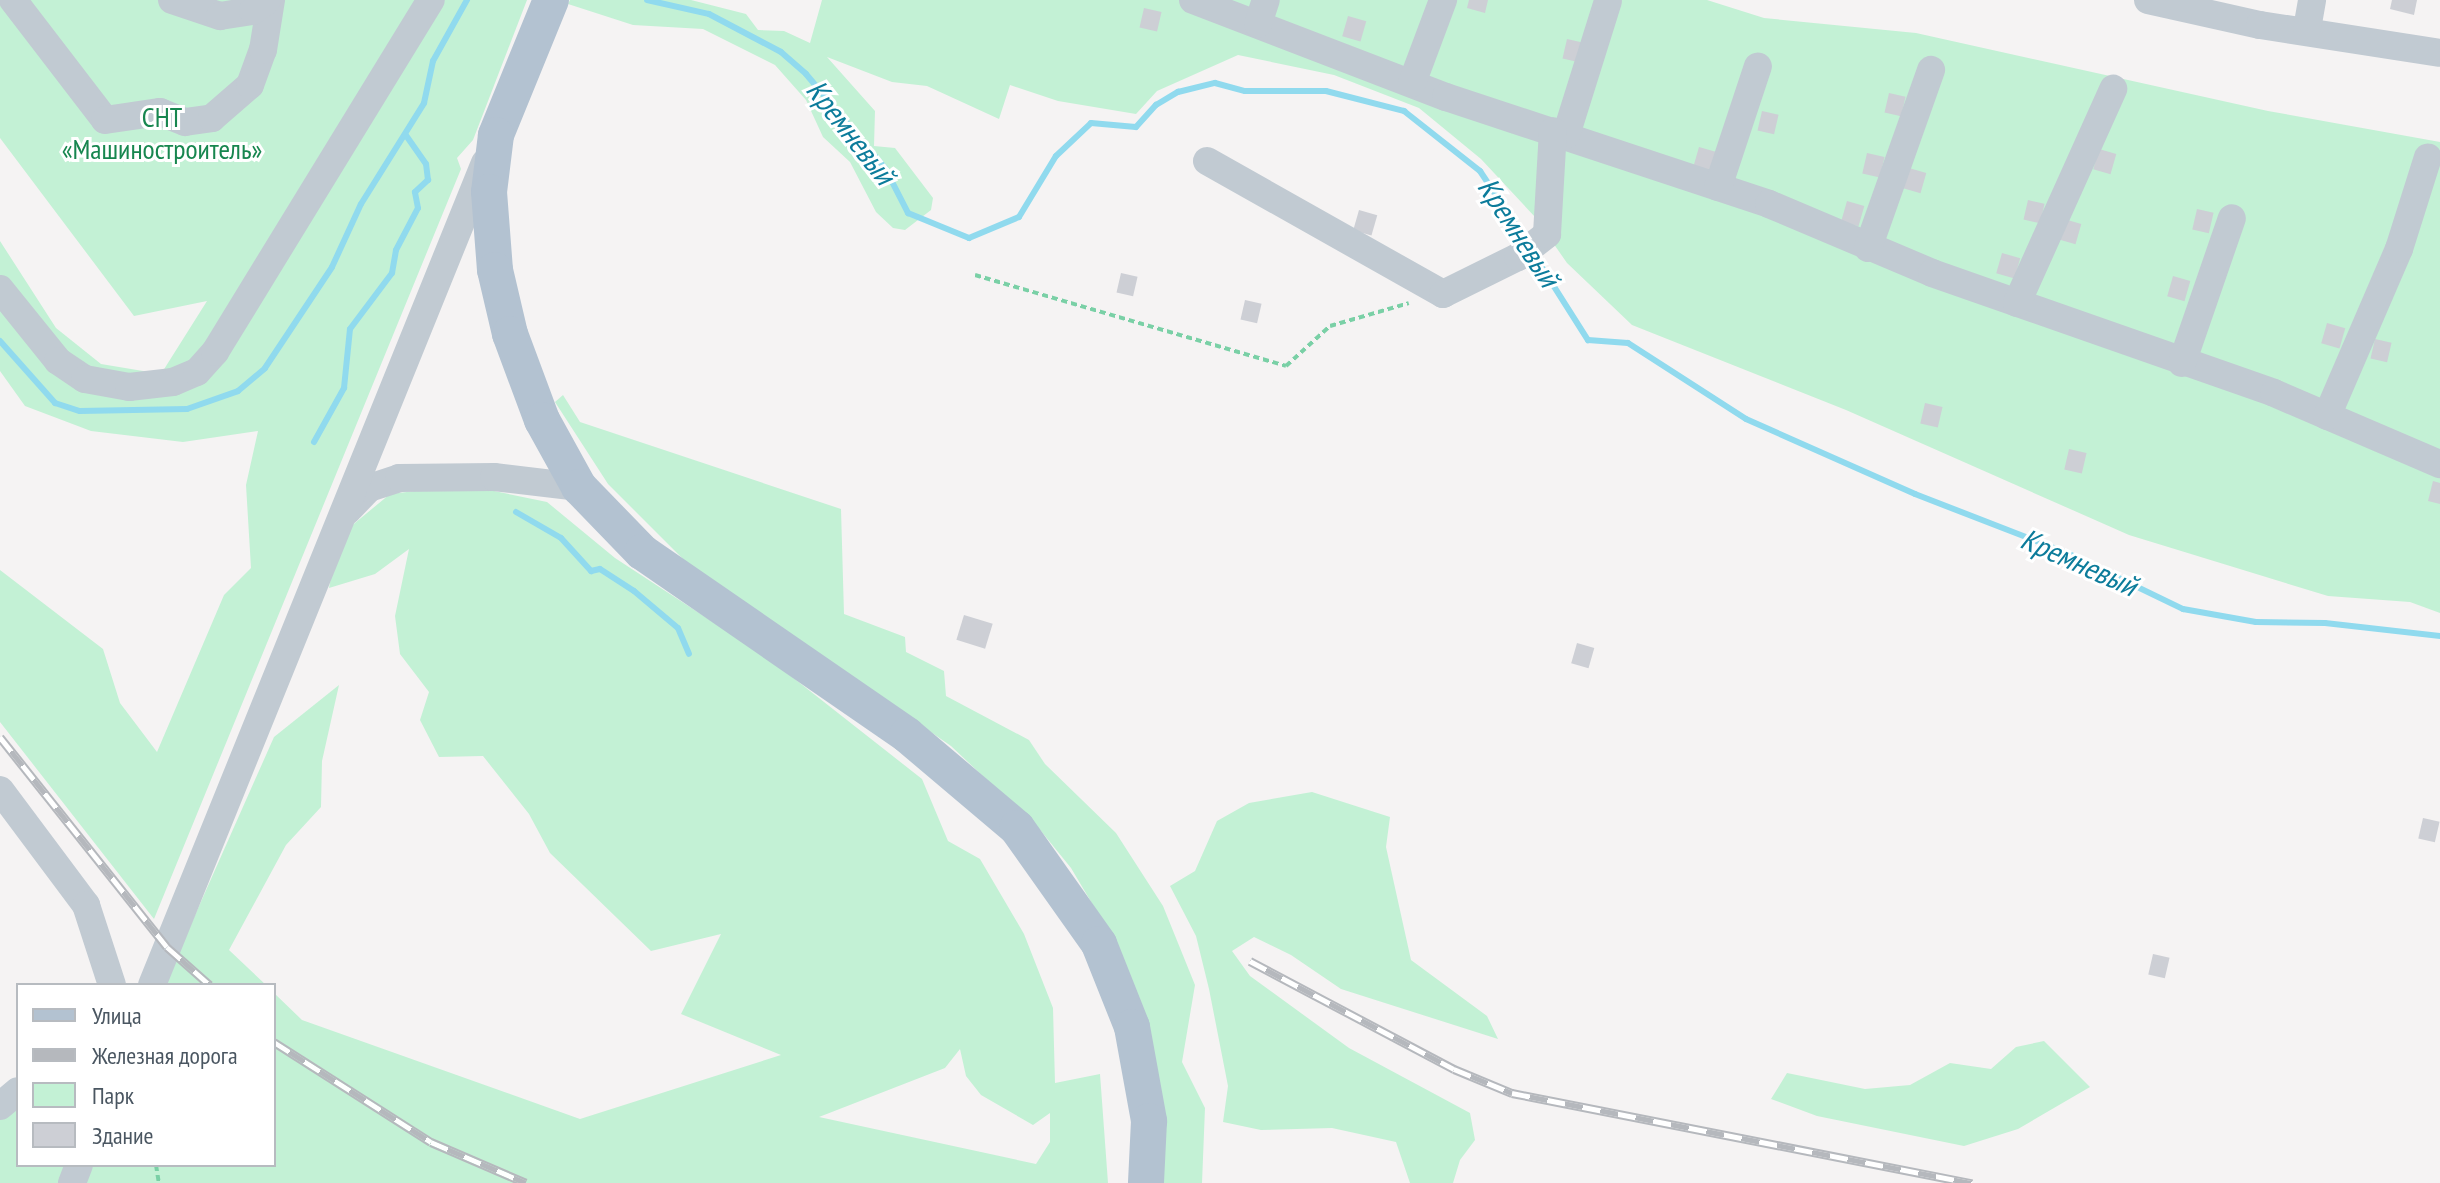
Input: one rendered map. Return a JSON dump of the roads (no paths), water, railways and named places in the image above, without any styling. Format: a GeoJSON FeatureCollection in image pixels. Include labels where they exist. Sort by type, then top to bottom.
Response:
{"type":"FeatureCollection","features":[{"type":"Feature","properties":{"kind":"main road"},"geometry":{"type":"LineString","coordinates":[[551,0],[496,135],[489,192],[495,270],[510,334],[542,420],[579,487],[642,552],[907,735],[1017,828],[1099,944],[1132,1027],[1149,1121],[1146,1183]]}},
{"type":"Feature","properties":{"kind":"street"},"geometry":{"type":"LineString","coordinates":[[13,0],[105,120],[160,112],[185,122],[212,118],[250,85],[263,50],[269,0]]}},
{"type":"Feature","properties":{"kind":"street"},"geometry":{"type":"LineString","coordinates":[[172,0],[220,16],[253,11],[269,0]]}},
{"type":"Feature","properties":{"kind":"street"},"geometry":{"type":"LineString","coordinates":[[0,289],[58,361],[85,379],[129,387],[173,382],[197,372],[215,352],[431,0]]}},
{"type":"Feature","properties":{"kind":"street"},"geometry":{"type":"LineString","coordinates":[[1193,0],[1262,12],[1412,83],[1769,204],[1868,248],[2327,416],[2440,464]]}},
{"type":"Feature","properties":{"kind":"street"},"geometry":{"type":"LineString","coordinates":[[1412,83],[1443,0]]}},
{"type":"Feature","properties":{"kind":"street"},"geometry":{"type":"LineString","coordinates":[[2148,0],[2260,25],[2307,29],[2440,53]]}},
{"type":"Feature","properties":{"kind":"street"},"geometry":{"type":"LineString","coordinates":[[2307,29],[2312,0]]}},
{"type":"Feature","properties":{"kind":"street"},"geometry":{"type":"LineString","coordinates":[[1207,161],[1443,294],[1518,257],[1547,234],[1560,133],[1608,1]]}},
{"type":"Feature","properties":{"kind":"street"},"geometry":{"type":"LineString","coordinates":[[1718,187],[1758,66]]}},
{"type":"Feature","properties":{"kind":"street"},"geometry":{"type":"LineString","coordinates":[[1868,248],[1931,70]]}},
{"type":"Feature","properties":{"kind":"street"},"geometry":{"type":"LineString","coordinates":[[2017,303],[2113,89]]}},
{"type":"Feature","properties":{"kind":"street"},"geometry":{"type":"LineString","coordinates":[[153,983],[496,135]]}},
{"type":"Feature","properties":{"kind":"street"},"geometry":{"type":"LineString","coordinates":[[2327,416],[2399,249],[2428,157]]}},
{"type":"Feature","properties":{"kind":"street"},"geometry":{"type":"LineString","coordinates":[[2182,363],[2232,218]]}},
{"type":"Feature","properties":{"kind":"street"},"geometry":{"type":"LineString","coordinates":[[341,517],[369,488],[399,478],[449,475],[579,487]]}},
{"type":"Feature","properties":{"kind":"street"},"geometry":{"type":"LineString","coordinates":[[0,790],[86,905],[111,983]]}},
{"type":"Feature","properties":{"kind":"street"},"geometry":{"type":"LineString","coordinates":[[0,1106],[16,1093]]}},
{"type":"Feature","properties":{"kind":"waterway","name":"Кремневый"},"geometry":{"type":"LineString","coordinates":[[0,341],[55,403],[80,411],[187,409],[238,391],[265,368],[332,267],[361,204],[424,103],[433,61],[467,0]]}},
{"type":"Feature","properties":{"kind":"waterway","name":"Кремневый"},"geometry":{"type":"LineString","coordinates":[[647,0],[709,14],[781,52],[806,74],[885,168],[908,213],[969,238],[1019,217],[1056,156],[1091,123],[1136,127],[1156,105],[1178,92],[1215,83],[1245,91],[1326,91],[1404,111],[1480,171],[1527,242]]}},
{"type":"Feature","properties":{"kind":"waterway"},"geometry":{"type":"LineString","coordinates":[[314,442],[344,388],[350,329],[392,273],[396,250],[418,208],[415,192],[428,180],[426,164],[406,135]]}},
{"type":"Feature","properties":{"kind":"waterway","name":"Кремневый"},"geometry":{"type":"LineString","coordinates":[[1534,255],[1588,340],[1628,343],[1746,419],[1915,494],[2067,553],[2183,609],[2256,622],[2325,623],[2440,636]]}},
{"type":"Feature","properties":{"kind":"waterway"},"geometry":{"type":"LineString","coordinates":[[516,512],[561,538],[591,571],[600,569],[634,591],[678,628],[689,654]]}},
{"type":"Feature","properties":{"kind":"railway"},"geometry":{"type":"LineString","coordinates":[[0,737],[167,947],[208,983]]}},
{"type":"Feature","properties":{"kind":"railway"},"geometry":{"type":"LineString","coordinates":[[1250,961],[1454,1069],[1512,1093],[1972,1183]]}},
{"type":"Feature","properties":{"kind":"railway"},"geometry":{"type":"LineString","coordinates":[[276,1043],[431,1142],[526,1183]]}},
{"type":"Feature","properties":{"kind":"park label","name":"СНТ «Машиностроитель»"},"geometry":{"type":"Point","coordinates":[162,133]}}]}
